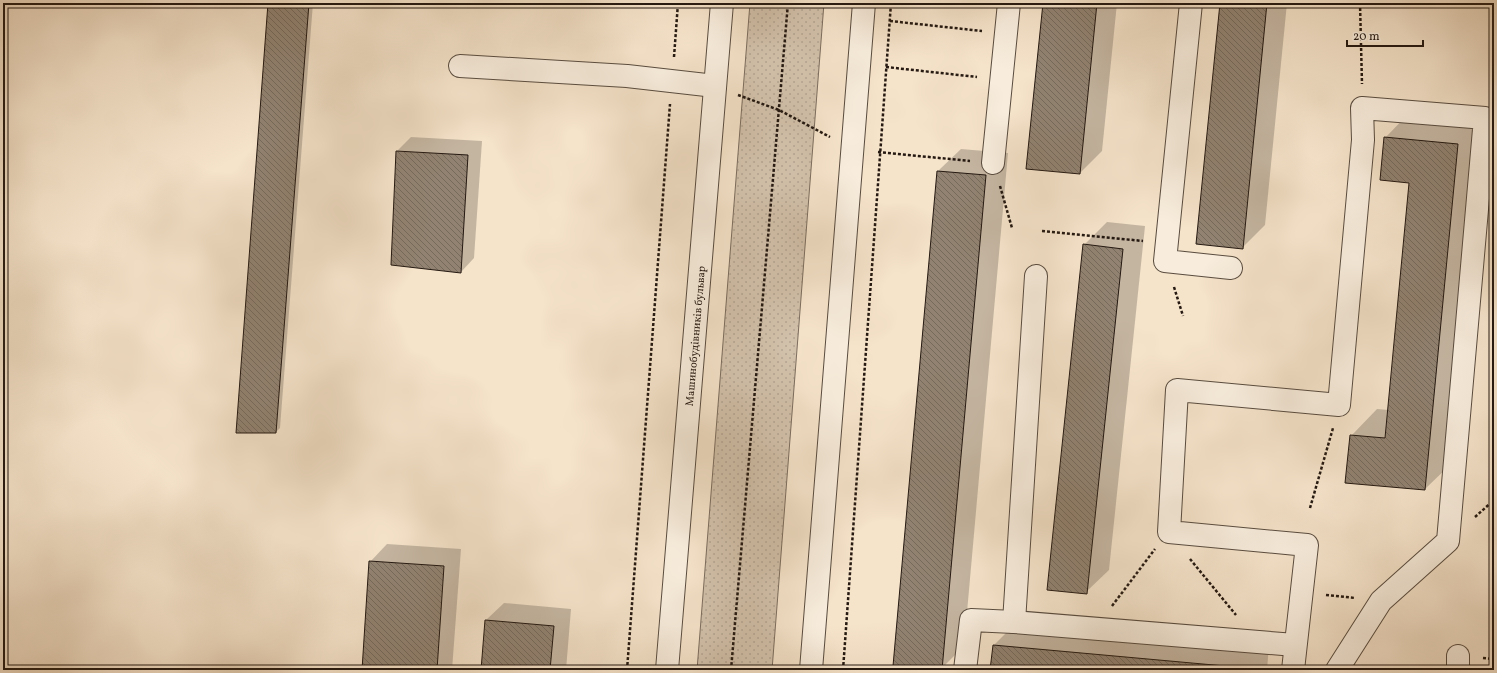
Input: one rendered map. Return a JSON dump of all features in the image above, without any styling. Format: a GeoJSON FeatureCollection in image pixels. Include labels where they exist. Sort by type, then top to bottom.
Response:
{"type":"FeatureCollection","features":[{"type":"Feature","properties":{"kind":"street","name":"Машинобудівників бульвар"},"geometry":{"type":"LineString","coordinates":[[667,670],[722,3]]}},
{"type":"Feature","properties":{"kind":"street"},"geometry":{"type":"LineString","coordinates":[[811,670],[864,3]]}},
{"type":"Feature","properties":{"kind":"street"},"geometry":{"type":"LineString","coordinates":[[993,163],[1010,3]]}},
{"type":"Feature","properties":{"kind":"street"},"geometry":{"type":"LineString","coordinates":[[1191,3],[1167,252],[1231,268]]}},
{"type":"Feature","properties":{"kind":"street"},"geometry":{"type":"LineString","coordinates":[[460,66],[627,76],[715,86]]}},
{"type":"Feature","properties":{"kind":"street"},"geometry":{"type":"LineString","coordinates":[[1293,670],[1307,545],[1169,532],[1177,390],[1339,405],[1363,140],[1362,108],[1485,118],[1448,541],[1381,601],[1337,670]]}},
{"type":"Feature","properties":{"kind":"street"},"geometry":{"type":"LineString","coordinates":[[1014,622],[1036,276]]}},
{"type":"Feature","properties":{"kind":"street"},"geometry":{"type":"LineString","coordinates":[[965,670],[971,620],[1095,628],[1295,645]]}},
{"type":"Feature","properties":{"kind":"path"},"geometry":{"type":"LineString","coordinates":[[627,670],[678,3]]}},
{"type":"Feature","properties":{"kind":"path"},"geometry":{"type":"LineString","coordinates":[[732,670],[788,3]]}},
{"type":"Feature","properties":{"kind":"path"},"geometry":{"type":"LineString","coordinates":[[842,670],[891,3]]}},
{"type":"Feature","properties":{"kind":"path"},"geometry":{"type":"LineString","coordinates":[[1360,3],[1362,108]]}},
{"type":"Feature","properties":{"kind":"path"},"geometry":{"type":"LineString","coordinates":[[890,21],[1006,33]]}},
{"type":"Feature","properties":{"kind":"path"},"geometry":{"type":"LineString","coordinates":[[886,67],[1002,80]]}},
{"type":"Feature","properties":{"kind":"path"},"geometry":{"type":"LineString","coordinates":[[715,86],[779,110],[853,149],[993,163],[1012,228]]}},
{"type":"Feature","properties":{"kind":"path"},"geometry":{"type":"LineString","coordinates":[[1042,231],[1167,252],[1183,316]]}},
{"type":"Feature","properties":{"kind":"path"},"geometry":{"type":"LineString","coordinates":[[1310,508],[1339,405]]}},
{"type":"Feature","properties":{"kind":"path"},"geometry":{"type":"LineString","coordinates":[[1095,628],[1169,532],[1257,642]]}},
{"type":"Feature","properties":{"kind":"path"},"geometry":{"type":"LineString","coordinates":[[1302,592],[1381,601]]}},
{"type":"Feature","properties":{"kind":"shaded area"},"geometry":{"type":"Polygon","coordinates":[[[750,3],[824,3],[772,670],[697,670],[750,3]]]}},
{"type":"Feature","properties":{"kind":"building"},"geometry":{"type":"Polygon","coordinates":[[[268,3],[309,3],[276,433],[236,433],[268,3]]]}},
{"type":"Feature","properties":{"kind":"building"},"geometry":{"type":"Polygon","coordinates":[[[1043,3],[1097,3],[1080,174],[1026,169],[1043,3]]]}},
{"type":"Feature","properties":{"kind":"building"},"geometry":{"type":"Polygon","coordinates":[[[1220,3],[1267,3],[1243,249],[1196,244],[1220,3]]]}},
{"type":"Feature","properties":{"kind":"building"},"geometry":{"type":"Polygon","coordinates":[[[1384,137],[1458,144],[1425,490],[1345,483],[1350,435],[1385,438],[1409,183],[1380,180],[1384,137]]]}},
{"type":"Feature","properties":{"kind":"building"},"geometry":{"type":"Polygon","coordinates":[[[396,151],[468,155],[461,273],[391,265],[396,151]]]}},
{"type":"Feature","properties":{"kind":"building"},"geometry":{"type":"Polygon","coordinates":[[[937,171],[986,175],[942,670],[893,666],[937,171]]]}},
{"type":"Feature","properties":{"kind":"building"},"geometry":{"type":"Polygon","coordinates":[[[1083,244],[1123,249],[1087,594],[1047,590],[1083,244]]]}},
{"type":"Feature","properties":{"kind":"building"},"geometry":{"type":"Polygon","coordinates":[[[369,561],[444,566],[437,670],[362,670],[369,561]]]}},
{"type":"Feature","properties":{"kind":"building"},"geometry":{"type":"Polygon","coordinates":[[[485,620],[554,626],[550,670],[481,670],[485,620]]]}},
{"type":"Feature","properties":{"kind":"building"},"geometry":{"type":"Polygon","coordinates":[[[993,645],[1247,668],[1247,670],[990,670],[993,645]]]}}]}
